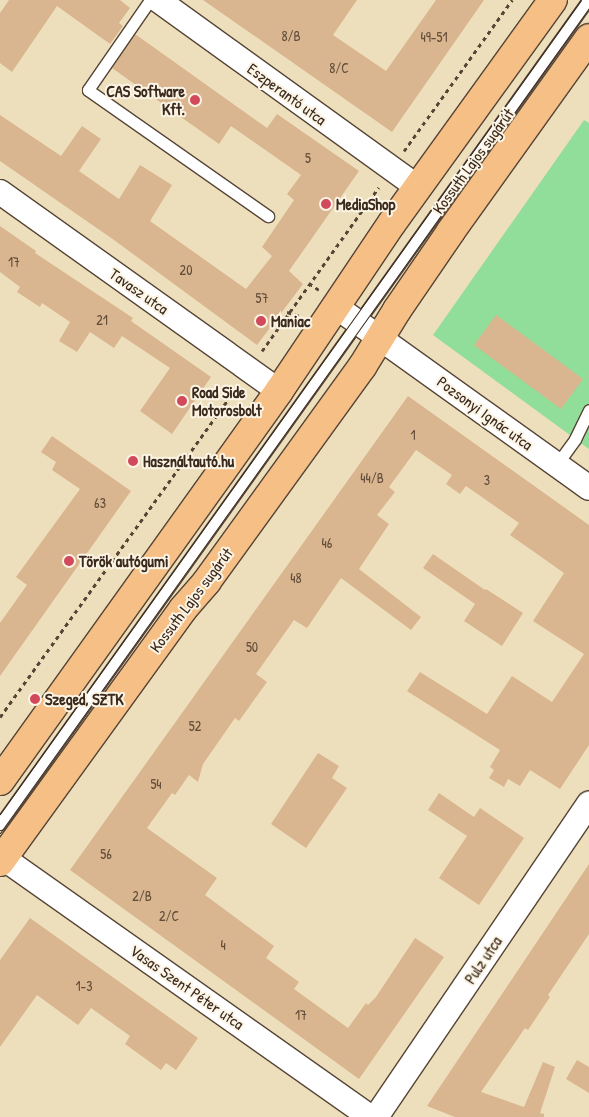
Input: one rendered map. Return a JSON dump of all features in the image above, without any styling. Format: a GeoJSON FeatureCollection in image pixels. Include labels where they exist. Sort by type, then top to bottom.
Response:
{"type":"FeatureCollection","features":[{"type":"Feature","properties":{"kind":"main road","name":"Kossuth Lajos sugárút"},"geometry":{"type":"LineString","coordinates":[[0,781],[279,390],[417,187],[553,0]]}},
{"type":"Feature","properties":{"kind":"main road","name":"Kossuth Lajos sugárút"},"geometry":{"type":"LineString","coordinates":[[1,860],[182,608],[207,581],[362,367],[451,230],[589,38]]}},
{"type":"Feature","properties":{"kind":"street","name":"Eszperantó utca"},"geometry":{"type":"LineString","coordinates":[[158,0],[417,187]]}},
{"type":"Feature","properties":{"kind":"street","name":"Tavasz utca"},"geometry":{"type":"LineString","coordinates":[[0,192],[279,390]]}},
{"type":"Feature","properties":{"kind":"street"},"geometry":{"type":"LineString","coordinates":[[335,306],[380,338]]}},
{"type":"Feature","properties":{"kind":"street","name":"Pozsonyi Ignác utca"},"geometry":{"type":"LineString","coordinates":[[380,338],[589,488]]}},
{"type":"Feature","properties":{"kind":"street","name":"Pulz utca"},"geometry":{"type":"LineString","coordinates":[[376,1117],[589,804]]}},
{"type":"Feature","properties":{"kind":"street","name":"Vasas Szent Péter utca"},"geometry":{"type":"LineString","coordinates":[[1,860],[370,1117]]}},
{"type":"Feature","properties":{"kind":"lane"},"geometry":{"type":"LineString","coordinates":[[150,0],[88,90],[268,216]]}},
{"type":"Feature","properties":{"kind":"lane","name":"Kossuth Lajos sugárút"},"geometry":{"type":"LineString","coordinates":[[0,824],[588,0]]}},
{"type":"Feature","properties":{"kind":"lane"},"geometry":{"type":"LineString","coordinates":[[557,464],[575,438],[589,410]]}},
{"type":"Feature","properties":{"kind":"path"},"geometry":{"type":"LineString","coordinates":[[0,717],[250,370],[288,312],[512,0]]}},
{"type":"Feature","properties":{"kind":"green space"},"geometry":{"type":"Polygon","coordinates":[[[584,120],[589,123],[589,449],[433,335],[584,120]]]}},
{"type":"Feature","properties":{"kind":"building"},"geometry":{"type":"Polygon","coordinates":[[[9,0],[120,0],[130,8],[119,23],[123,26],[110,44],[57,6],[12,72],[0,63],[0,13],[9,0]]]}},
{"type":"Feature","properties":{"kind":"building"},"geometry":{"type":"Polygon","coordinates":[[[203,0],[357,0],[333,35],[386,71],[436,0],[484,0],[392,132],[203,0]]]}},
{"type":"Feature","properties":{"kind":"building"},"geometry":{"type":"Polygon","coordinates":[[[135,34],[267,128],[277,114],[359,171],[289,271],[303,284],[257,345],[114,240],[0,161],[0,115],[61,156],[82,126],[101,139],[79,171],[119,199],[140,165],[172,185],[150,221],[246,289],[272,256],[262,247],[294,200],[287,194],[301,175],[231,126],[219,144],[112,68],[135,34]]]}},
{"type":"Feature","properties":{"kind":"building"},"geometry":{"type":"Polygon","coordinates":[[[0,226],[36,251],[35,253],[133,318],[131,321],[211,377],[172,434],[140,411],[170,368],[122,336],[114,348],[90,332],[77,352],[59,341],[70,322],[42,303],[40,307],[17,292],[20,287],[0,272],[0,226]]]}},
{"type":"Feature","properties":{"kind":"building"},"geometry":{"type":"Polygon","coordinates":[[[496,315],[583,379],[561,409],[474,345],[496,315]]]}},
{"type":"Feature","properties":{"kind":"building"},"geometry":{"type":"Polygon","coordinates":[[[408,396],[589,525],[589,745],[560,789],[530,770],[520,786],[508,779],[504,787],[489,778],[494,770],[490,767],[500,750],[407,691],[420,672],[487,714],[512,676],[552,702],[584,654],[533,621],[564,573],[510,535],[519,523],[466,486],[460,494],[446,484],[452,475],[416,450],[389,487],[395,492],[377,515],[389,524],[359,569],[421,617],[411,630],[341,578],[307,628],[294,620],[256,674],[267,682],[239,721],[235,718],[203,764],[198,782],[189,775],[175,795],[172,793],[147,828],[217,878],[205,895],[274,946],[266,958],[299,982],[294,989],[348,1028],[366,1003],[368,1005],[376,997],[415,938],[444,957],[359,1079],[70,870],[408,396]]]}},
{"type":"Feature","properties":{"kind":"building"},"geometry":{"type":"Polygon","coordinates":[[[52,436],[131,491],[0,676],[0,623],[27,585],[16,577],[80,489],[52,470],[56,462],[41,452],[52,436]]]}},
{"type":"Feature","properties":{"kind":"building"},"geometry":{"type":"Polygon","coordinates":[[[433,554],[485,590],[523,613],[502,646],[464,621],[475,604],[423,568],[433,554]]]}},
{"type":"Feature","properties":{"kind":"building"},"geometry":{"type":"Polygon","coordinates":[[[318,753],[339,766],[332,778],[347,788],[306,848],[271,824],[318,753]]]}},
{"type":"Feature","properties":{"kind":"building"},"geometry":{"type":"Polygon","coordinates":[[[439,793],[474,817],[480,808],[524,838],[479,905],[439,878],[467,836],[428,810],[439,793]]]}},
{"type":"Feature","properties":{"kind":"building"},"geometry":{"type":"Polygon","coordinates":[[[589,864],[589,934],[548,995],[550,997],[528,1030],[525,1028],[481,1092],[524,1107],[543,1062],[555,1067],[540,1113],[544,1114],[544,1117],[455,1117],[427,1106],[589,864]]]}},
{"type":"Feature","properties":{"kind":"building"},"geometry":{"type":"Polygon","coordinates":[[[30,918],[198,1038],[176,1070],[166,1063],[161,1070],[125,1044],[130,1036],[91,1008],[78,1025],[37,995],[0,1047],[0,960],[30,918]]]}},
{"type":"Feature","properties":{"kind":"building"},"geometry":{"type":"Polygon","coordinates":[[[577,1060],[589,1067],[589,1093],[566,1079],[577,1060]]]}},
{"type":"Feature","properties":{"kind":"tram line"},"geometry":{"type":"LineString","coordinates":[[0,814],[581,0]]}},
{"type":"Feature","properties":{"kind":"tram line"},"geometry":{"type":"LineString","coordinates":[[0,833],[589,8]]}},
{"type":"Feature","properties":{"kind":"place","name":"CAS Software Kft."},"geometry":{"type":"Point","coordinates":[195,100]}},
{"type":"Feature","properties":{"kind":"place","name":"MediaShop"},"geometry":{"type":"Point","coordinates":[326,204]}},
{"type":"Feature","properties":{"kind":"place","name":"Maniac"},"geometry":{"type":"Point","coordinates":[261,321]}},
{"type":"Feature","properties":{"kind":"place","name":"Road Side Motorosbolt"},"geometry":{"type":"Point","coordinates":[182,401]}},
{"type":"Feature","properties":{"kind":"place","name":"Használtautó.hu"},"geometry":{"type":"Point","coordinates":[133,461]}},
{"type":"Feature","properties":{"kind":"place","name":"Török autógumi"},"geometry":{"type":"Point","coordinates":[69,561]}},
{"type":"Feature","properties":{"kind":"place","name":"Szeged, SZTK"},"geometry":{"type":"Point","coordinates":[35,699]}}]}
